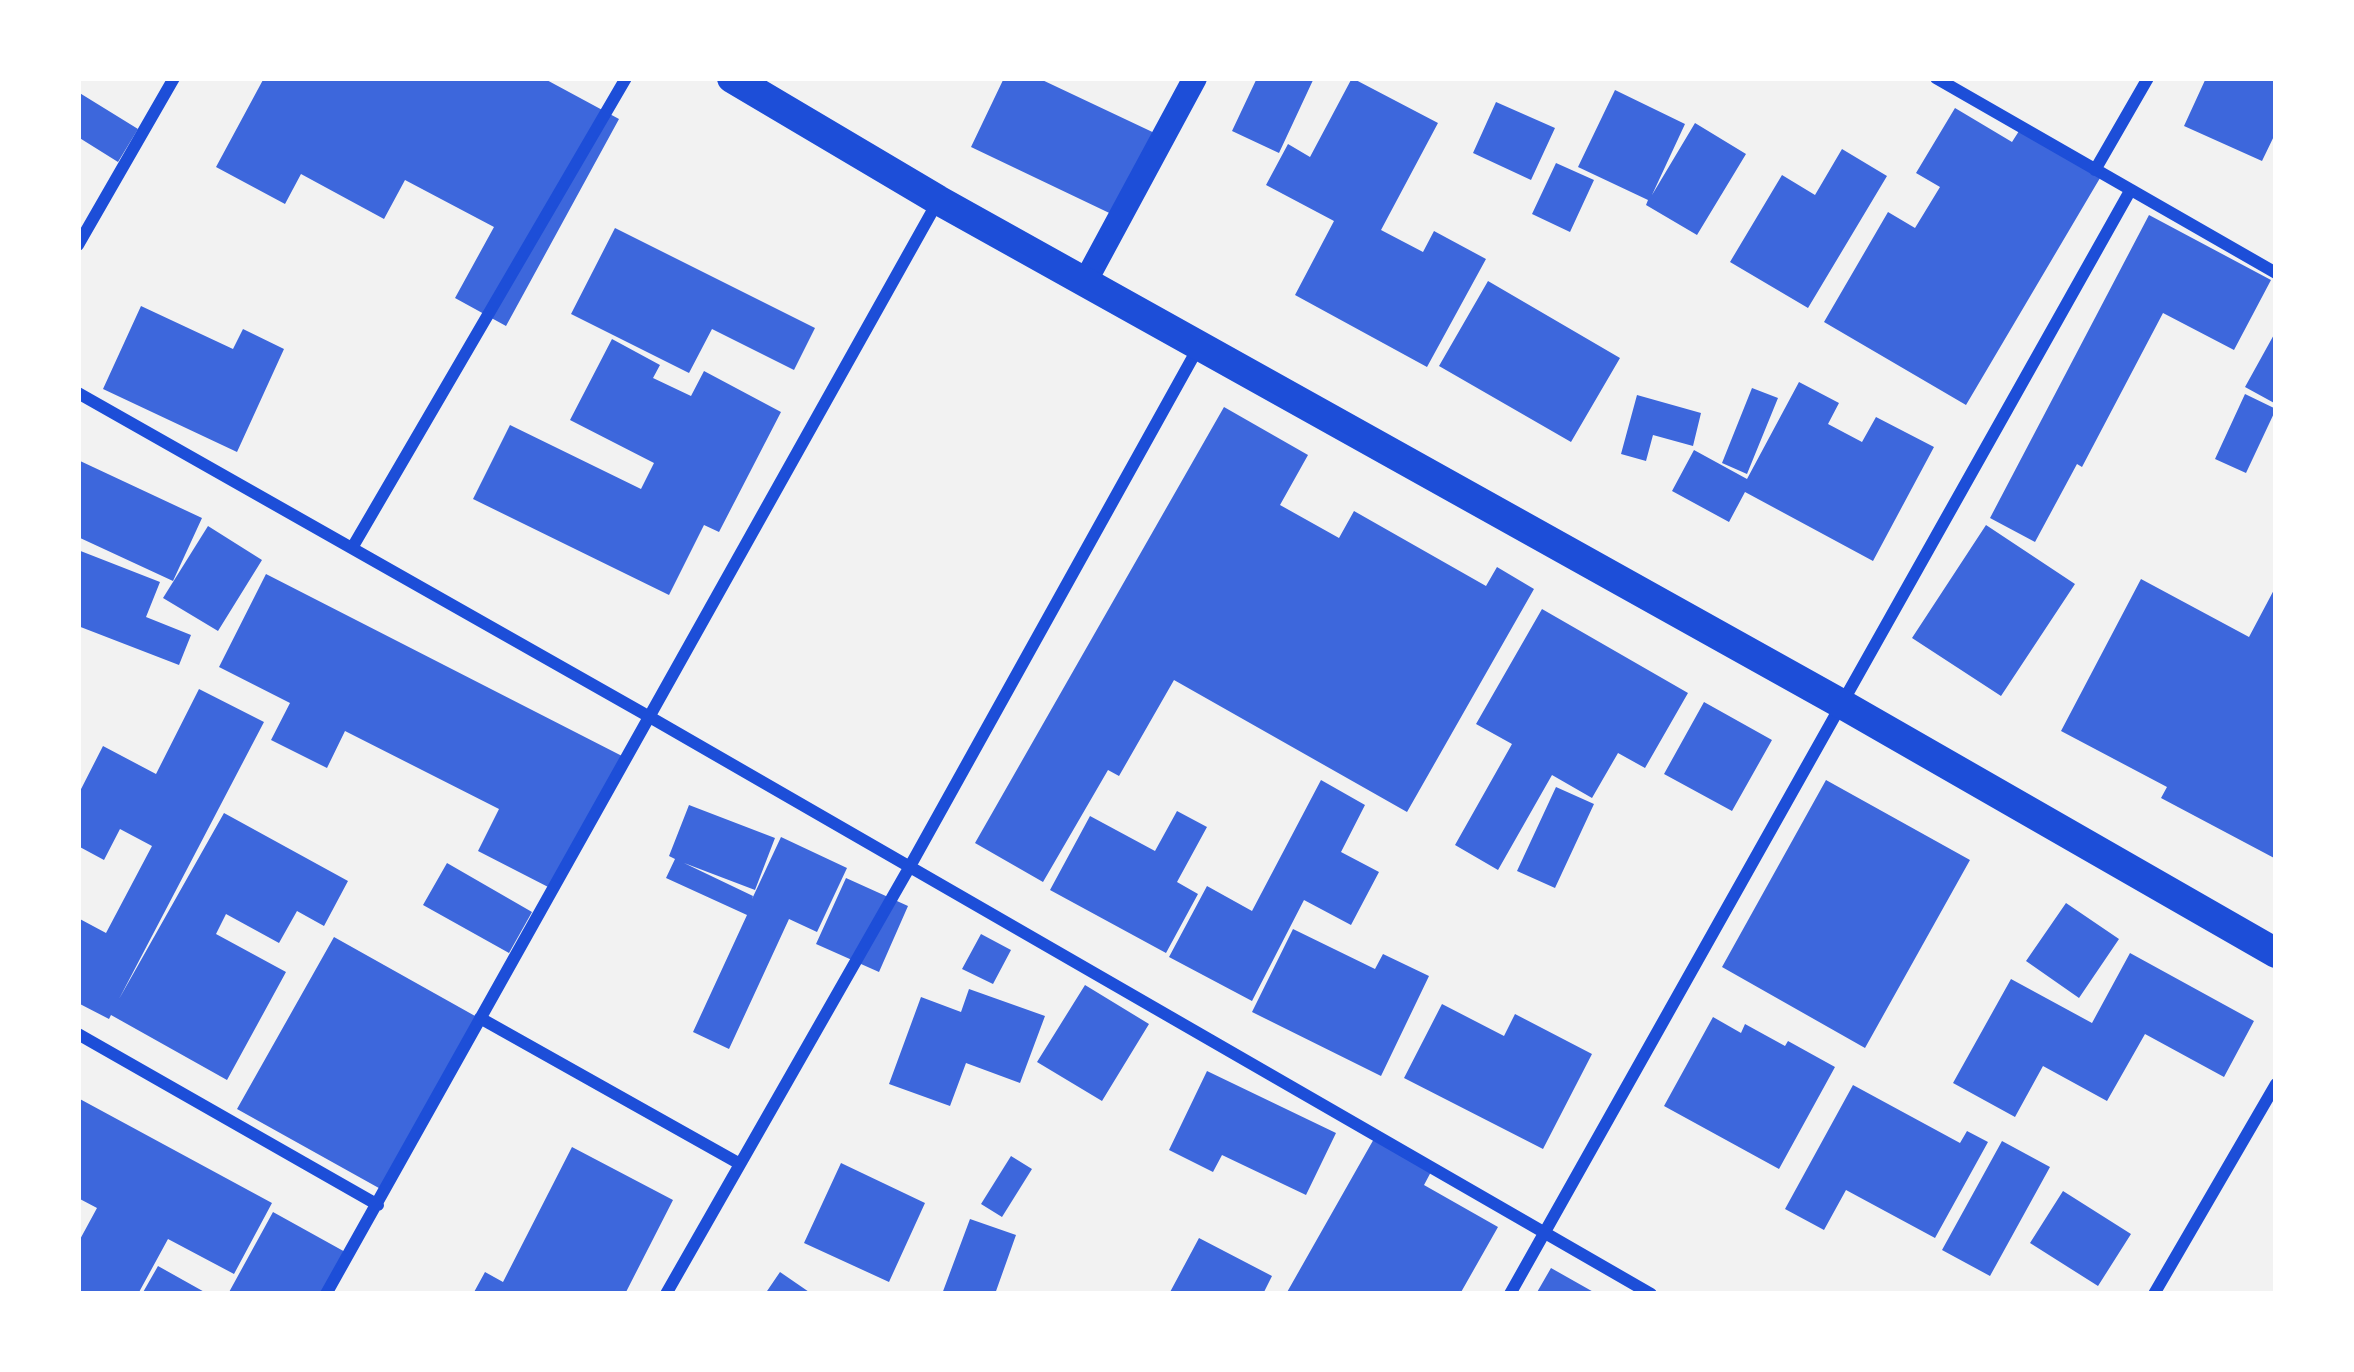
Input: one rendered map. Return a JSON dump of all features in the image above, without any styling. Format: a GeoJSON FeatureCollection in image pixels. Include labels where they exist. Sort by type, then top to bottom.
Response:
{"type":"FeatureCollection","features":[{"type":"Feature","properties":{"kind":"main road"},"geometry":{"type":"LineString","coordinates":[[732,78],[938,200],[1840,703],[2276,953]]}},
{"type":"Feature","properties":{"kind":"main road"},"geometry":{"type":"LineString","coordinates":[[1085,283],[1195,78]]}},
{"type":"Feature","properties":{"kind":"street"},"geometry":{"type":"LineString","coordinates":[[78,244],[174,78]]}},
{"type":"Feature","properties":{"kind":"street"},"geometry":{"type":"LineString","coordinates":[[352,548],[626,78]]}},
{"type":"Feature","properties":{"kind":"street"},"geometry":{"type":"LineString","coordinates":[[1936,78],[2276,274]]}},
{"type":"Feature","properties":{"kind":"street"},"geometry":{"type":"LineString","coordinates":[[2095,170],[2148,78]]}},
{"type":"Feature","properties":{"kind":"street"},"geometry":{"type":"LineString","coordinates":[[1510,1294],[2130,191]]}},
{"type":"Feature","properties":{"kind":"street"},"geometry":{"type":"LineString","coordinates":[[326,1294],[938,200]]}},
{"type":"Feature","properties":{"kind":"street"},"geometry":{"type":"LineString","coordinates":[[666,1294],[1199,345]]}},
{"type":"Feature","properties":{"kind":"street"},"geometry":{"type":"LineString","coordinates":[[78,392],[1652,1294]]}},
{"type":"Feature","properties":{"kind":"street"},"geometry":{"type":"LineString","coordinates":[[480,1018],[740,1164]]}},
{"type":"Feature","properties":{"kind":"street"},"geometry":{"type":"LineString","coordinates":[[78,1034],[378,1205]]}},
{"type":"Feature","properties":{"kind":"street"},"geometry":{"type":"LineString","coordinates":[[2154,1294],[2276,1084]]}},
{"type":"Feature","properties":{"kind":"building"},"geometry":{"type":"Polygon","coordinates":[[[264,78],[543,78],[619,119],[506,326],[455,298],[494,227],[405,180],[384,219],[301,174],[285,204],[216,167],[264,78]]]}},
{"type":"Feature","properties":{"kind":"building"},"geometry":{"type":"Polygon","coordinates":[[[1004,78],[1038,78],[1163,137],[1124,220],[971,147],[1004,78]]]}},
{"type":"Feature","properties":{"kind":"building"},"geometry":{"type":"Polygon","coordinates":[[[1257,78],[1314,78],[1279,153],[1232,131],[1257,78]]]}},
{"type":"Feature","properties":{"kind":"building"},"geometry":{"type":"Polygon","coordinates":[[[1352,78],[1438,123],[1381,230],[1423,252],[1434,231],[1486,259],[1427,367],[1295,295],[1334,221],[1266,185],[1288,144],[1310,157],[1352,78]]]}},
{"type":"Feature","properties":{"kind":"building"},"geometry":{"type":"Polygon","coordinates":[[[2206,78],[2276,78],[2276,132],[2262,161],[2184,126],[2206,78]]]}},
{"type":"Feature","properties":{"kind":"building"},"geometry":{"type":"Polygon","coordinates":[[[1615,90],[1685,124],[1652,195],[1695,123],[1746,154],[1697,235],[1646,205],[1648,200],[1578,167],[1615,90]]]}},
{"type":"Feature","properties":{"kind":"building"},"geometry":{"type":"Polygon","coordinates":[[[78,92],[138,129],[118,162],[78,137],[78,92]]]}},
{"type":"Feature","properties":{"kind":"building"},"geometry":{"type":"Polygon","coordinates":[[[1496,102],[1555,128],[1531,180],[1473,153],[1496,102]]]}},
{"type":"Feature","properties":{"kind":"building"},"geometry":{"type":"Polygon","coordinates":[[[1955,108],[2012,142],[2019,131],[2100,178],[1966,405],[1824,322],[1888,212],[1915,228],[1940,187],[1916,173],[1955,108]]]}},
{"type":"Feature","properties":{"kind":"building"},"geometry":{"type":"Polygon","coordinates":[[[1842,149],[1887,176],[1808,308],[1730,262],[1782,175],[1815,195],[1842,149]]]}},
{"type":"Feature","properties":{"kind":"building"},"geometry":{"type":"Polygon","coordinates":[[[1556,163],[1594,180],[1570,232],[1532,214],[1556,163]]]}},
{"type":"Feature","properties":{"kind":"building"},"geometry":{"type":"Polygon","coordinates":[[[2149,215],[2271,280],[2234,350],[2163,313],[2082,467],[2077,464],[2035,542],[1990,518],[2149,215]]]}},
{"type":"Feature","properties":{"kind":"building"},"geometry":{"type":"Polygon","coordinates":[[[615,228],[815,328],[794,370],[712,329],[689,373],[571,314],[615,228]]]}},
{"type":"Feature","properties":{"kind":"building"},"geometry":{"type":"Polygon","coordinates":[[[1488,281],[1620,358],[1571,442],[1439,366],[1488,281]]]}},
{"type":"Feature","properties":{"kind":"building"},"geometry":{"type":"Polygon","coordinates":[[[141,306],[233,349],[243,329],[284,349],[237,452],[103,389],[141,306]]]}},
{"type":"Feature","properties":{"kind":"building"},"geometry":{"type":"Polygon","coordinates":[[[2276,331],[2276,404],[2245,387],[2276,331]]]}},
{"type":"Feature","properties":{"kind":"building"},"geometry":{"type":"Polygon","coordinates":[[[612,339],[660,365],[653,378],[691,396],[704,371],[781,412],[719,532],[704,525],[669,595],[473,499],[510,425],[641,489],[654,463],[570,420],[612,339]]]}},
{"type":"Feature","properties":{"kind":"building"},"geometry":{"type":"Polygon","coordinates":[[[1799,382],[1839,403],[1828,424],[1862,442],[1876,417],[1934,447],[1873,561],[1745,492],[1729,522],[1672,491],[1694,450],[1747,479],[1799,382]]]}},
{"type":"Feature","properties":{"kind":"building"},"geometry":{"type":"Polygon","coordinates":[[[1752,388],[1778,398],[1747,474],[1722,463],[1752,388]]]}},
{"type":"Feature","properties":{"kind":"building"},"geometry":{"type":"Polygon","coordinates":[[[2245,394],[2276,409],[2246,473],[2215,459],[2245,394]]]}},
{"type":"Feature","properties":{"kind":"building"},"geometry":{"type":"Polygon","coordinates":[[[1637,395],[1701,413],[1693,446],[1653,435],[1646,461],[1621,454],[1637,395]]]}},
{"type":"Feature","properties":{"kind":"building"},"geometry":{"type":"Polygon","coordinates":[[[1224,407],[1308,455],[1280,505],[1339,538],[1354,511],[1486,586],[1497,567],[1534,589],[1407,812],[1174,680],[1119,776],[1108,770],[1043,882],[975,843],[1224,407]]]}},
{"type":"Feature","properties":{"kind":"building"},"geometry":{"type":"Polygon","coordinates":[[[78,460],[202,518],[173,581],[78,537],[78,460]]]}},
{"type":"Feature","properties":{"kind":"building"},"geometry":{"type":"Polygon","coordinates":[[[1986,525],[2075,584],[2001,696],[1912,638],[1986,525]]]}},
{"type":"Feature","properties":{"kind":"building"},"geometry":{"type":"Polygon","coordinates":[[[208,526],[262,560],[218,631],[163,598],[208,526]]]}},
{"type":"Feature","properties":{"kind":"building"},"geometry":{"type":"Polygon","coordinates":[[[78,550],[160,582],[146,617],[191,635],[179,665],[78,626],[78,550]]]}},
{"type":"Feature","properties":{"kind":"building"},"geometry":{"type":"Polygon","coordinates":[[[266,574],[622,756],[554,890],[478,851],[499,809],[345,731],[327,768],[271,740],[290,703],[219,667],[266,574]]]}},
{"type":"Feature","properties":{"kind":"building"},"geometry":{"type":"Polygon","coordinates":[[[2141,579],[2249,637],[2276,586],[2276,859],[2161,798],[2167,787],[2061,731],[2141,579]]]}},
{"type":"Feature","properties":{"kind":"building"},"geometry":{"type":"Polygon","coordinates":[[[1542,609],[1688,693],[1645,768],[1618,753],[1592,798],[1552,775],[1498,870],[1455,845],[1512,744],[1476,724],[1542,609]]]}},
{"type":"Feature","properties":{"kind":"building"},"geometry":{"type":"Polygon","coordinates":[[[199,689],[264,722],[119,999],[224,813],[348,881],[324,926],[297,911],[279,943],[226,914],[216,934],[286,972],[227,1080],[111,1015],[109,1019],[78,1003],[78,918],[106,933],[152,846],[120,829],[104,860],[78,846],[78,795],[103,746],[156,774],[199,689]]]}},
{"type":"Feature","properties":{"kind":"building"},"geometry":{"type":"Polygon","coordinates":[[[1704,702],[1772,740],[1732,811],[1664,774],[1704,702]]]}},
{"type":"Feature","properties":{"kind":"building"},"geometry":{"type":"Polygon","coordinates":[[[1321,780],[1365,805],[1341,852],[1379,872],[1351,925],[1304,900],[1252,1001],[1169,957],[1207,886],[1252,911],[1321,780]]]}},
{"type":"Feature","properties":{"kind":"building"},"geometry":{"type":"Polygon","coordinates":[[[1826,780],[1970,860],[1865,1048],[1722,967],[1826,780]]]}},
{"type":"Feature","properties":{"kind":"building"},"geometry":{"type":"Polygon","coordinates":[[[1556,787],[1594,804],[1555,888],[1517,871],[1556,787]]]}},
{"type":"Feature","properties":{"kind":"building"},"geometry":{"type":"Polygon","coordinates":[[[689,805],[775,838],[755,890],[684,863],[752,899],[781,837],[847,868],[817,932],[789,919],[729,1049],[693,1032],[747,915],[666,878],[675,859],[669,856],[689,805]]]}},
{"type":"Feature","properties":{"kind":"building"},"geometry":{"type":"Polygon","coordinates":[[[1177,811],[1207,827],[1177,882],[1198,894],[1166,953],[1050,890],[1090,816],[1155,851],[1177,811]]]}},
{"type":"Feature","properties":{"kind":"building"},"geometry":{"type":"Polygon","coordinates":[[[447,863],[532,912],[509,953],[423,905],[447,863]]]}},
{"type":"Feature","properties":{"kind":"building"},"geometry":{"type":"Polygon","coordinates":[[[846,878],[908,906],[879,972],[816,944],[846,878]]]}},
{"type":"Feature","properties":{"kind":"building"},"geometry":{"type":"Polygon","coordinates":[[[2066,903],[2119,939],[2079,998],[2026,961],[2066,903]]]}},
{"type":"Feature","properties":{"kind":"building"},"geometry":{"type":"Polygon","coordinates":[[[1293,929],[1375,969],[1383,954],[1429,976],[1381,1076],[1252,1012],[1293,929]]]}},
{"type":"Feature","properties":{"kind":"building"},"geometry":{"type":"Polygon","coordinates":[[[981,934],[1011,950],[993,984],[962,969],[981,934]]]}},
{"type":"Feature","properties":{"kind":"building"},"geometry":{"type":"Polygon","coordinates":[[[334,937],[484,1021],[386,1192],[237,1109],[334,937]]]}},
{"type":"Feature","properties":{"kind":"building"},"geometry":{"type":"Polygon","coordinates":[[[2130,953],[2254,1021],[2224,1077],[2145,1034],[2107,1101],[2043,1066],[2015,1117],[1953,1083],[2011,979],[2092,1023],[2130,953]]]}},
{"type":"Feature","properties":{"kind":"building"},"geometry":{"type":"Polygon","coordinates":[[[1085,985],[1149,1024],[1102,1101],[1037,1062],[1085,985]]]}},
{"type":"Feature","properties":{"kind":"building"},"geometry":{"type":"Polygon","coordinates":[[[969,989],[1045,1016],[1020,1083],[966,1063],[950,1106],[889,1084],[921,997],[961,1012],[969,989]]]}},
{"type":"Feature","properties":{"kind":"building"},"geometry":{"type":"Polygon","coordinates":[[[1442,1004],[1504,1036],[1515,1014],[1592,1054],[1543,1149],[1404,1078],[1442,1004]]]}},
{"type":"Feature","properties":{"kind":"building"},"geometry":{"type":"Polygon","coordinates":[[[1713,1017],[1741,1033],[1745,1024],[1785,1046],[1788,1041],[1835,1067],[1779,1169],[1664,1106],[1713,1017]]]}},
{"type":"Feature","properties":{"kind":"building"},"geometry":{"type":"Polygon","coordinates":[[[1207,1071],[1336,1133],[1306,1195],[1222,1155],[1213,1172],[1169,1150],[1207,1071]]]}},
{"type":"Feature","properties":{"kind":"building"},"geometry":{"type":"Polygon","coordinates":[[[1853,1085],[1960,1143],[1967,1131],[1988,1142],[1935,1238],[1846,1190],[1824,1230],[1785,1209],[1853,1085]]]}},
{"type":"Feature","properties":{"kind":"building"},"geometry":{"type":"Polygon","coordinates":[[[78,1098],[272,1203],[234,1274],[168,1239],[138,1294],[78,1294],[78,1243],[97,1208],[78,1198],[78,1098]]]}},
{"type":"Feature","properties":{"kind":"building"},"geometry":{"type":"Polygon","coordinates":[[[1375,1137],[1432,1170],[1424,1185],[1498,1227],[1460,1294],[1286,1294],[1375,1137]]]}},
{"type":"Feature","properties":{"kind":"building"},"geometry":{"type":"Polygon","coordinates":[[[2002,1141],[2050,1167],[1990,1276],[1942,1250],[2002,1141]]]}},
{"type":"Feature","properties":{"kind":"building"},"geometry":{"type":"Polygon","coordinates":[[[572,1147],[673,1200],[625,1294],[473,1294],[485,1272],[503,1282],[572,1147]]]}},
{"type":"Feature","properties":{"kind":"building"},"geometry":{"type":"Polygon","coordinates":[[[1011,1156],[1032,1169],[1002,1217],[981,1204],[1011,1156]]]}},
{"type":"Feature","properties":{"kind":"building"},"geometry":{"type":"Polygon","coordinates":[[[841,1163],[925,1203],[889,1282],[804,1243],[841,1163]]]}},
{"type":"Feature","properties":{"kind":"building"},"geometry":{"type":"Polygon","coordinates":[[[2063,1191],[2131,1234],[2098,1286],[2030,1243],[2063,1191]]]}},
{"type":"Feature","properties":{"kind":"building"},"geometry":{"type":"Polygon","coordinates":[[[273,1212],[347,1253],[325,1294],[228,1294],[273,1212]]]}},
{"type":"Feature","properties":{"kind":"building"},"geometry":{"type":"Polygon","coordinates":[[[970,1219],[1016,1235],[995,1294],[942,1294],[970,1219]]]}},
{"type":"Feature","properties":{"kind":"building"},"geometry":{"type":"Polygon","coordinates":[[[1199,1238],[1272,1276],[1263,1294],[1169,1294],[1199,1238]]]}},
{"type":"Feature","properties":{"kind":"building"},"geometry":{"type":"Polygon","coordinates":[[[158,1266],[208,1294],[142,1294],[158,1266]]]}},
{"type":"Feature","properties":{"kind":"building"},"geometry":{"type":"Polygon","coordinates":[[[1551,1268],[1597,1294],[1536,1294],[1551,1268]]]}},
{"type":"Feature","properties":{"kind":"building"},"geometry":{"type":"Polygon","coordinates":[[[780,1272],[812,1294],[765,1294],[780,1272]]]}}]}
